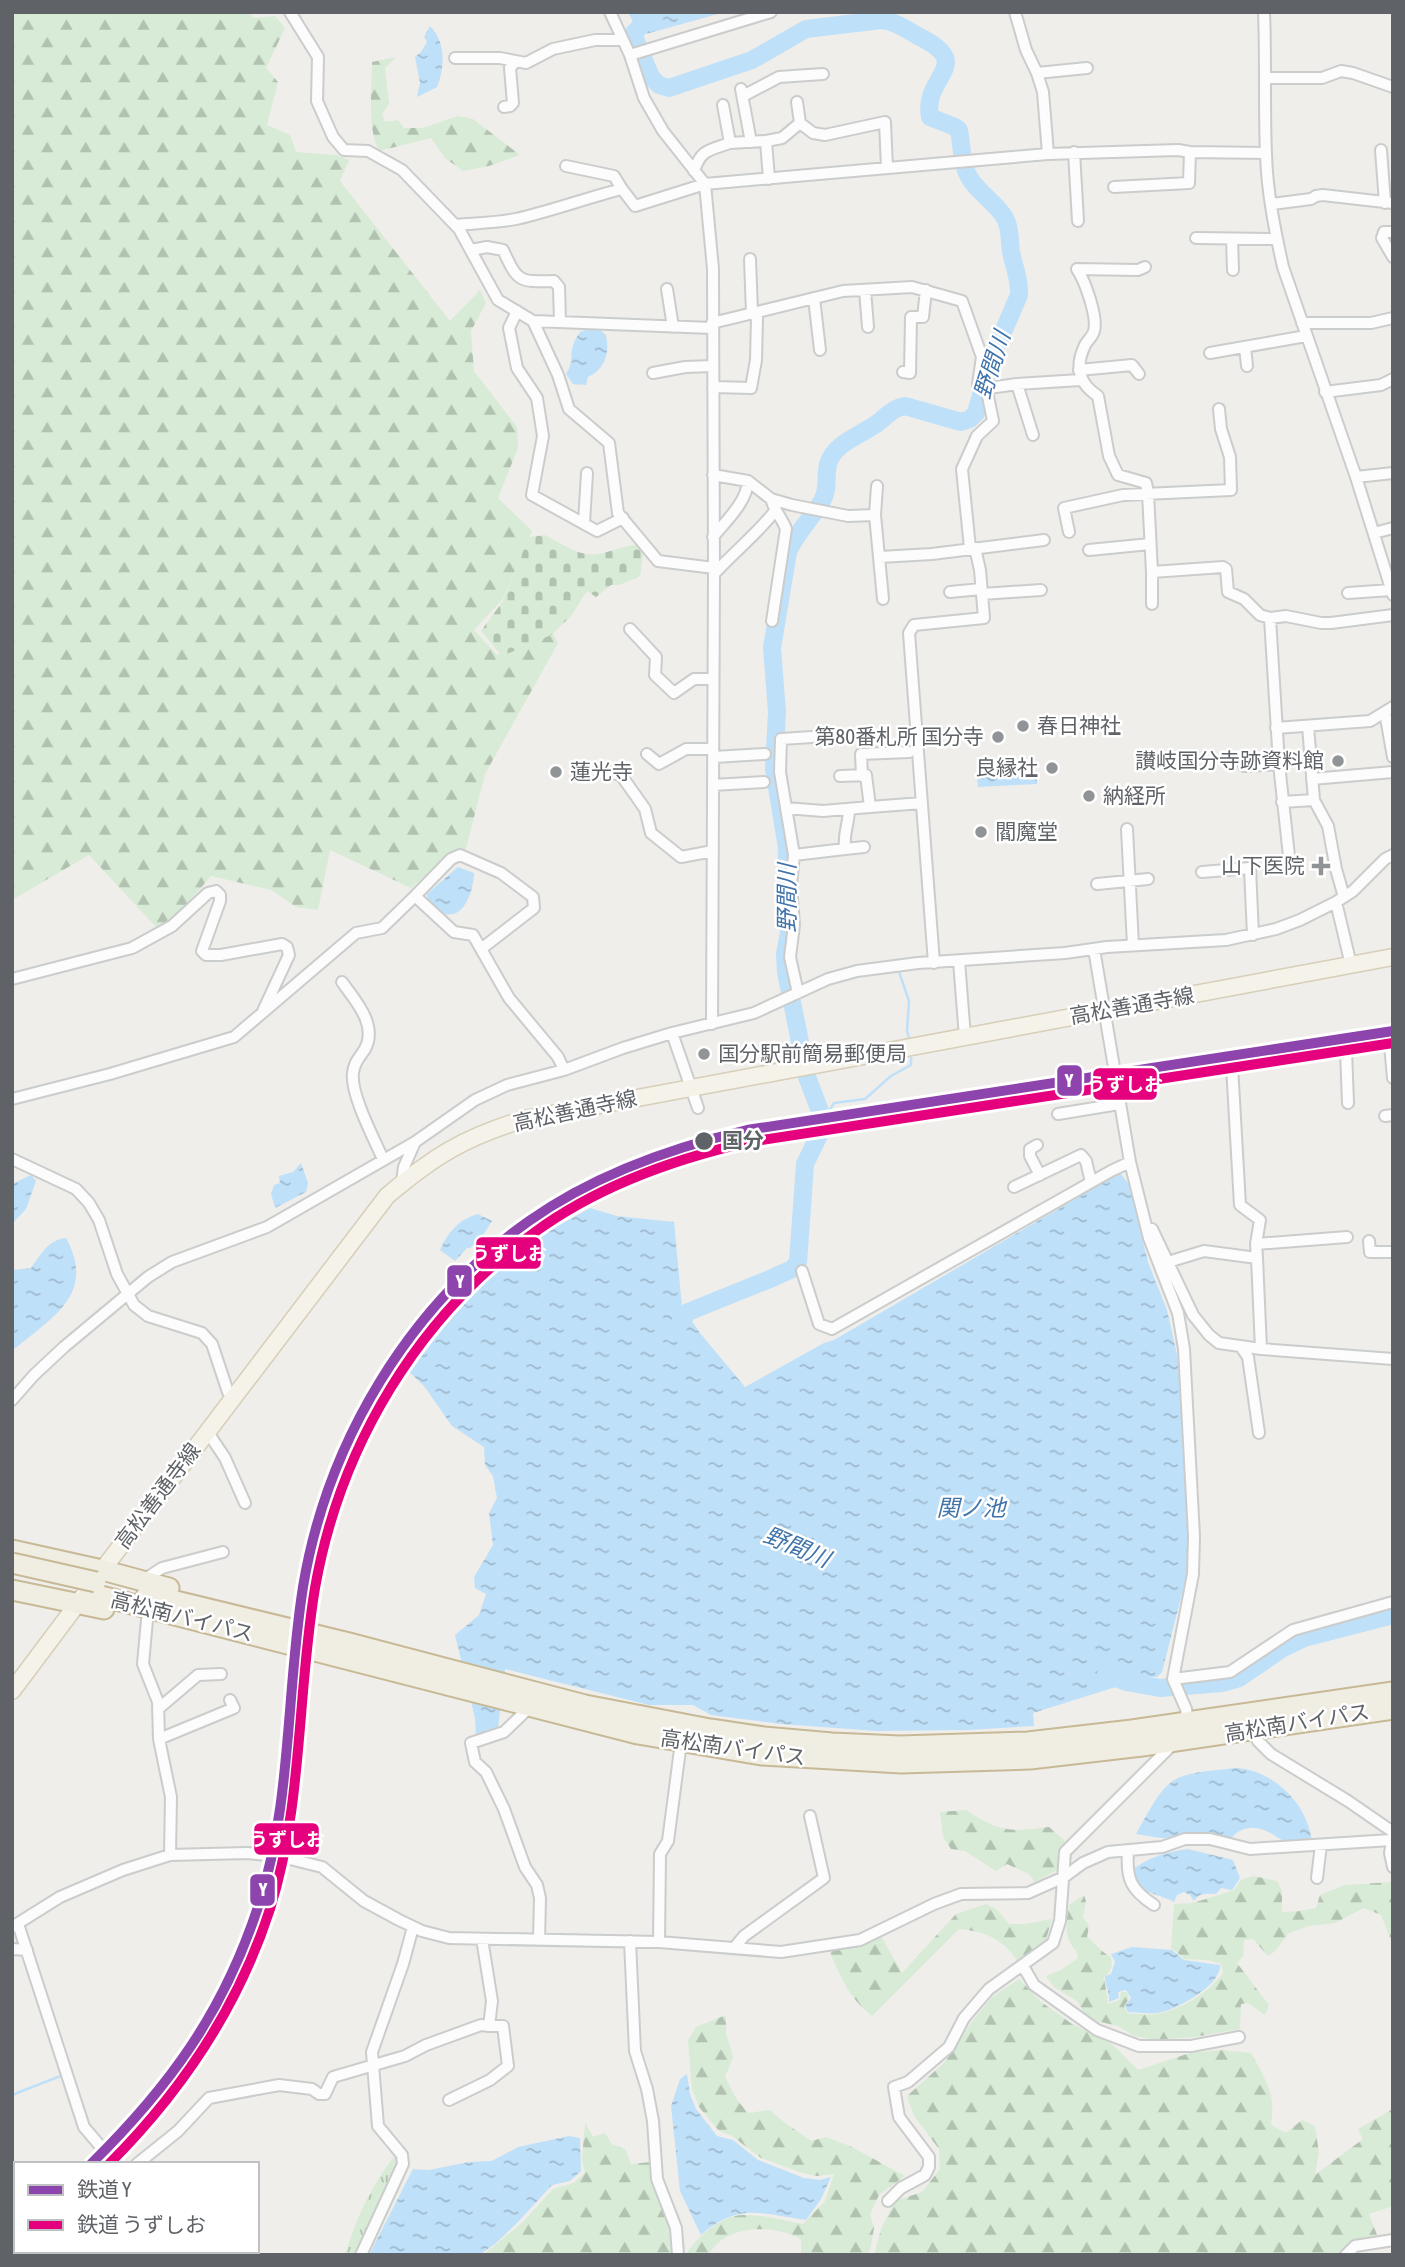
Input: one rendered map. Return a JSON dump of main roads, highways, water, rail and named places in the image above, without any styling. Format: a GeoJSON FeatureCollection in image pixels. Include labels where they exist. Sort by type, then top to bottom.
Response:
{"type":"FeatureCollection","features":[{"type":"Feature","properties":{"kind":"highway"},"geometry":{"type":"LineString","coordinates":[[12,1550],[91,1587],[147,1620],[336,1668],[512,1694]]}},
{"type":"Feature","properties":{"kind":"highway"},"geometry":{"type":"LineString","coordinates":[[12,1563],[91,1587]]}},
{"type":"Feature","properties":{"kind":"highway"},"geometry":{"type":"LineString","coordinates":[[12,1576],[91,1587]]}},
{"type":"Feature","properties":{"kind":"highway"},"geometry":{"type":"LineString","coordinates":[[12,1590],[91,1587],[142,1581],[353,1637],[512,1694]]}},
{"type":"Feature","properties":{"kind":"highway","name":"高松南バイパス"},"geometry":{"type":"LineString","coordinates":[[91,1587],[512,1694],[585,1704],[687,1725],[764,1737],[900,1746],[968,1745],[1028,1742],[1188,1722],[1250,1722],[1393,1709]]}},
{"type":"Feature","properties":{"kind":"highway","name":"高松南バイパス"},"geometry":{"type":"LineString","coordinates":[[512,1694],[530,1707],[681,1742],[761,1755],[901,1763],[1030,1759],[1168,1746],[1250,1722],[1393,1692]]}},
{"type":"Feature","properties":{"kind":"main road","name":"高松善通寺線"},"geometry":{"type":"LineString","coordinates":[[12,1691],[370,1216],[402,1182],[442,1153],[470,1138],[525,1119],[1393,957]]}},
{"type":"Feature","properties":{"kind":"water"},"geometry":{"type":"Polygon","coordinates":[[[628,12],[725,12],[646,34],[644,31],[639,33],[628,12]]]}},
{"type":"Feature","properties":{"kind":"water"},"geometry":{"type":"Polygon","coordinates":[[[430,26],[439,39],[442,71],[437,87],[417,97],[420,83],[415,57],[427,42],[424,37],[430,26]]]}},
{"type":"Feature","properties":{"kind":"water"},"geometry":{"type":"Polygon","coordinates":[[[599,329],[606,335],[607,354],[599,370],[588,377],[586,385],[573,384],[566,374],[573,344],[580,332],[599,329]]]}},
{"type":"Feature","properties":{"kind":"water"},"geometry":{"type":"Polygon","coordinates":[[[1037,772],[1037,784],[978,787],[977,775],[1018,773],[1019,779],[1024,778],[1024,773],[1037,772]]]}},
{"type":"Feature","properties":{"kind":"water"},"geometry":{"type":"Polygon","coordinates":[[[458,867],[474,873],[469,896],[463,907],[454,914],[436,914],[429,907],[427,894],[458,867]]]}},
{"type":"Feature","properties":{"kind":"water"},"geometry":{"type":"Polygon","coordinates":[[[301,1163],[308,1183],[306,1192],[275,1208],[271,1194],[274,1185],[280,1183],[279,1176],[293,1172],[301,1163]]]}},
{"type":"Feature","properties":{"kind":"water","name":"関ノ池"},"geometry":{"type":"Polygon","coordinates":[[[1120,1173],[1129,1184],[1148,1262],[1167,1310],[1178,1359],[1190,1562],[1162,1672],[1157,1677],[1130,1677],[1119,1686],[1033,1713],[1034,1726],[877,1731],[781,1724],[711,1715],[693,1705],[649,1705],[505,1669],[498,1729],[476,1736],[475,1718],[455,1635],[479,1615],[486,1594],[475,1588],[474,1577],[493,1545],[489,1513],[497,1498],[493,1476],[485,1465],[484,1447],[452,1426],[424,1386],[407,1370],[455,1309],[497,1267],[531,1242],[590,1208],[617,1216],[674,1222],[682,1307],[745,1387],[834,1340],[1120,1173]]]}},
{"type":"Feature","properties":{"kind":"water"},"geometry":{"type":"Polygon","coordinates":[[[31,1175],[36,1181],[26,1209],[12,1224],[12,1184],[31,1175]]]}},
{"type":"Feature","properties":{"kind":"water"},"geometry":{"type":"Polygon","coordinates":[[[478,1214],[492,1221],[481,1238],[455,1261],[440,1250],[455,1227],[478,1214]]]}},
{"type":"Feature","properties":{"kind":"water"},"geometry":{"type":"Polygon","coordinates":[[[66,1238],[74,1258],[76,1275],[73,1290],[54,1316],[12,1351],[12,1270],[31,1268],[50,1245],[66,1238]]]}},
{"type":"Feature","properties":{"kind":"water"},"geometry":{"type":"Polygon","coordinates":[[[1237,1768],[1264,1776],[1287,1792],[1304,1815],[1312,1842],[1288,1845],[1267,1831],[1251,1828],[1237,1833],[1230,1840],[1161,1838],[1136,1834],[1156,1799],[1173,1781],[1197,1773],[1237,1768]]]}},
{"type":"Feature","properties":{"kind":"water"},"geometry":{"type":"Polygon","coordinates":[[[1188,1849],[1233,1860],[1240,1878],[1232,1890],[1221,1888],[1216,1894],[1201,1895],[1194,1901],[1184,1892],[1177,1895],[1174,1902],[1143,1889],[1135,1878],[1132,1870],[1144,1862],[1173,1851],[1188,1849]]]}},
{"type":"Feature","properties":{"kind":"water"},"geometry":{"type":"Polygon","coordinates":[[[1132,1947],[1172,1950],[1184,1960],[1220,1965],[1219,1973],[1214,1981],[1196,1996],[1175,2007],[1157,2013],[1128,2012],[1125,2006],[1131,1998],[1126,1990],[1118,1992],[1119,1998],[1109,2002],[1105,1976],[1111,1974],[1115,1962],[1111,1954],[1132,1947]]]}},
{"type":"Feature","properties":{"kind":"water"},"geometry":{"type":"Polygon","coordinates":[[[687,2074],[696,2109],[717,2136],[733,2140],[758,2160],[804,2178],[820,2180],[831,2177],[821,2199],[806,2220],[763,2213],[739,2214],[727,2218],[701,2235],[680,2191],[671,2106],[680,2079],[687,2074]]]}},
{"type":"Feature","properties":{"kind":"water"},"geometry":{"type":"Polygon","coordinates":[[[569,2136],[580,2138],[581,2171],[570,2181],[552,2185],[517,2223],[479,2255],[369,2255],[413,2169],[429,2170],[469,2162],[492,2161],[518,2147],[569,2136]]]}},
{"type":"Feature","properties":{"kind":"waterway","name":"野間川"},"geometry":{"type":"LineString","coordinates":[[654,12],[633,34],[651,77],[659,85],[669,88],[752,60],[806,29],[881,20],[892,22],[937,48],[944,56],[946,64],[933,91],[930,117],[959,130],[967,173],[974,185],[999,209],[1007,224],[1019,284],[1019,295],[991,360],[976,413],[961,422],[905,406],[900,407],[847,441],[831,457],[822,501],[788,552],[772,648],[777,712],[774,769],[787,848],[789,933],[785,954],[786,972],[803,1057]]}},
{"type":"Feature","properties":{"kind":"waterway"},"geometry":{"type":"LineString","coordinates":[[898,969],[909,1001],[909,1038]]}},
{"type":"Feature","properties":{"kind":"waterway"},"geometry":{"type":"LineString","coordinates":[[805,1173],[825,1138],[828,1113],[834,1103],[865,1099],[891,1076],[911,1065],[911,1058]]}},
{"type":"Feature","properties":{"kind":"waterway","name":"野間川"},"geometry":{"type":"LineString","coordinates":[[673,1333],[688,1312],[770,1279],[792,1269],[798,1262],[805,1164],[822,1129],[820,1111],[807,1077]]}},
{"type":"Feature","properties":{"kind":"waterway","name":"野間川"},"geometry":{"type":"LineString","coordinates":[[1106,1674],[1126,1682],[1160,1688],[1222,1683],[1239,1678],[1283,1648],[1304,1638],[1393,1615]]}},
{"type":"Feature","properties":{"kind":"waterway"},"geometry":{"type":"LineString","coordinates":[[12,2095],[63,2075]]}},
{"type":"Feature","properties":{"kind":"rail line","name":"Y"},"geometry":{"type":"LineString","coordinates":[[93,2162],[146,2106],[191,2046],[228,1981],[258,1907],[269,1868],[283,1788],[303,1587],[315,1533],[353,1430],[380,1382],[411,1336],[446,1294],[486,1255],[529,1221],[606,1177],[690,1145],[747,1130],[1393,1031]]}},
{"type":"Feature","properties":{"kind":"rail line","name":"うずしお"},"geometry":{"type":"LineString","coordinates":[[111,2162],[160,2107],[205,2046],[242,1980],[270,1909],[281,1870],[294,1790],[315,1588],[327,1535],[343,1484],[365,1435],[391,1388],[421,1344],[455,1303],[493,1266],[535,1232],[584,1201],[665,1166],[749,1142],[1393,1043]]}},
{"type":"Feature","properties":{"kind":"place","name":"春日神社"},"geometry":{"type":"Point","coordinates":[1023,726]}},
{"type":"Feature","properties":{"kind":"place","name":"第80番札所 国分寺"},"geometry":{"type":"Point","coordinates":[998,737]}},
{"type":"Feature","properties":{"kind":"place","name":"讃岐国分寺跡資料館"},"geometry":{"type":"Point","coordinates":[1338,761]}},
{"type":"Feature","properties":{"kind":"place","name":"良縁社"},"geometry":{"type":"Point","coordinates":[1052,768]}},
{"type":"Feature","properties":{"kind":"place","name":"蓮光寺"},"geometry":{"type":"Point","coordinates":[556,772]}},
{"type":"Feature","properties":{"kind":"place","name":"納経所"},"geometry":{"type":"Point","coordinates":[1089,796]}},
{"type":"Feature","properties":{"kind":"place","name":"閻魔堂"},"geometry":{"type":"Point","coordinates":[981,832]}},
{"type":"Feature","properties":{"kind":"place","name":"山下医院"},"geometry":{"type":"Point","coordinates":[1321,866]}},
{"type":"Feature","properties":{"kind":"place","name":"国分駅前簡易郵便局"},"geometry":{"type":"Point","coordinates":[704,1054]}},
{"type":"Feature","properties":{"kind":"place","name":"国分"},"geometry":{"type":"Point","coordinates":[704,1141]}}]}
